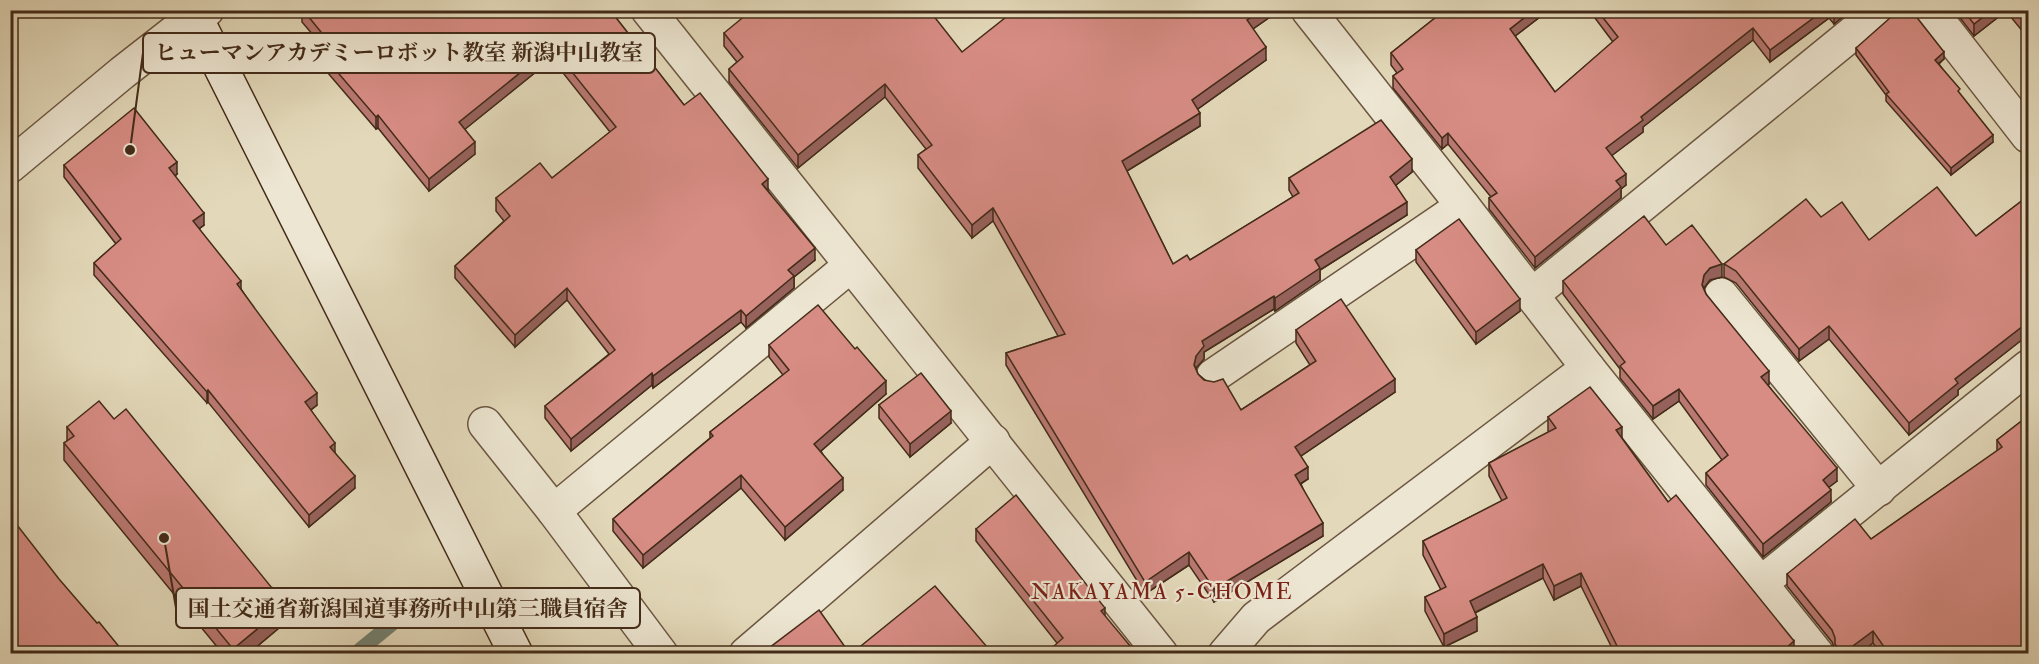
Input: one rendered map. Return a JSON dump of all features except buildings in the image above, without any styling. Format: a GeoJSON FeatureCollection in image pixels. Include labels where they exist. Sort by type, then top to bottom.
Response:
{"type":"FeatureCollection","features":[{"type":"Feature","properties":{"kind":"street"},"geometry":{"type":"LineString","coordinates":[[1532,295],[1881,10]]}},
{"type":"Feature","properties":{"kind":"street"},"geometry":{"type":"LineString","coordinates":[[1930,10],[2028,136]]}},
{"type":"Feature","properties":{"kind":"street"},"geometry":{"type":"LineString","coordinates":[[10,166],[197,12],[516,654]]}},
{"type":"Feature","properties":{"kind":"street"},"geometry":{"type":"LineString","coordinates":[[1319,15],[1588,368],[1817,654]]}},
{"type":"Feature","properties":{"kind":"street"},"geometry":{"type":"LineString","coordinates":[[664,16],[850,266],[993,441],[1161,654]]}},
{"type":"Feature","properties":{"kind":"street"},"geometry":{"type":"LineString","coordinates":[[1213,376],[1463,206]]}},
{"type":"Feature","properties":{"kind":"street"},"geometry":{"type":"LineString","coordinates":[[554,512],[850,266]]}},
{"type":"Feature","properties":{"kind":"street"},"geometry":{"type":"LineString","coordinates":[[1721,295],[1879,489]]}},
{"type":"Feature","properties":{"kind":"street"},"geometry":{"type":"LineString","coordinates":[[1761,583],[2028,367]]}},
{"type":"Feature","properties":{"kind":"street"},"geometry":{"type":"LineString","coordinates":[[1225,654],[1256,618],[1588,368]]}},
{"type":"Feature","properties":{"kind":"street"},"geometry":{"type":"LineString","coordinates":[[485,424],[661,654]]}},
{"type":"Feature","properties":{"kind":"street"},"geometry":{"type":"LineString","coordinates":[[746,654],[993,441]]}},
{"type":"Feature","properties":{"kind":"waterway"},"geometry":{"type":"LineString","coordinates":[[355,654],[421,600]]}},
{"type":"Feature","properties":{"kind":"place","name":"ヒューマンアカデミーロボット教室 新潟中山教室"},"geometry":{"type":"Point","coordinates":[130,150]}},
{"type":"Feature","properties":{"kind":"place","name":"国土交通省新潟国道事務所中山第三職員宿舎"},"geometry":{"type":"Point","coordinates":[164,538]}},
{"type":"Feature","properties":{"kind":"district","name":"NAKAYAMA 5-CHOME"},"geometry":{"type":"Point","coordinates":[1162,592]}}]}
